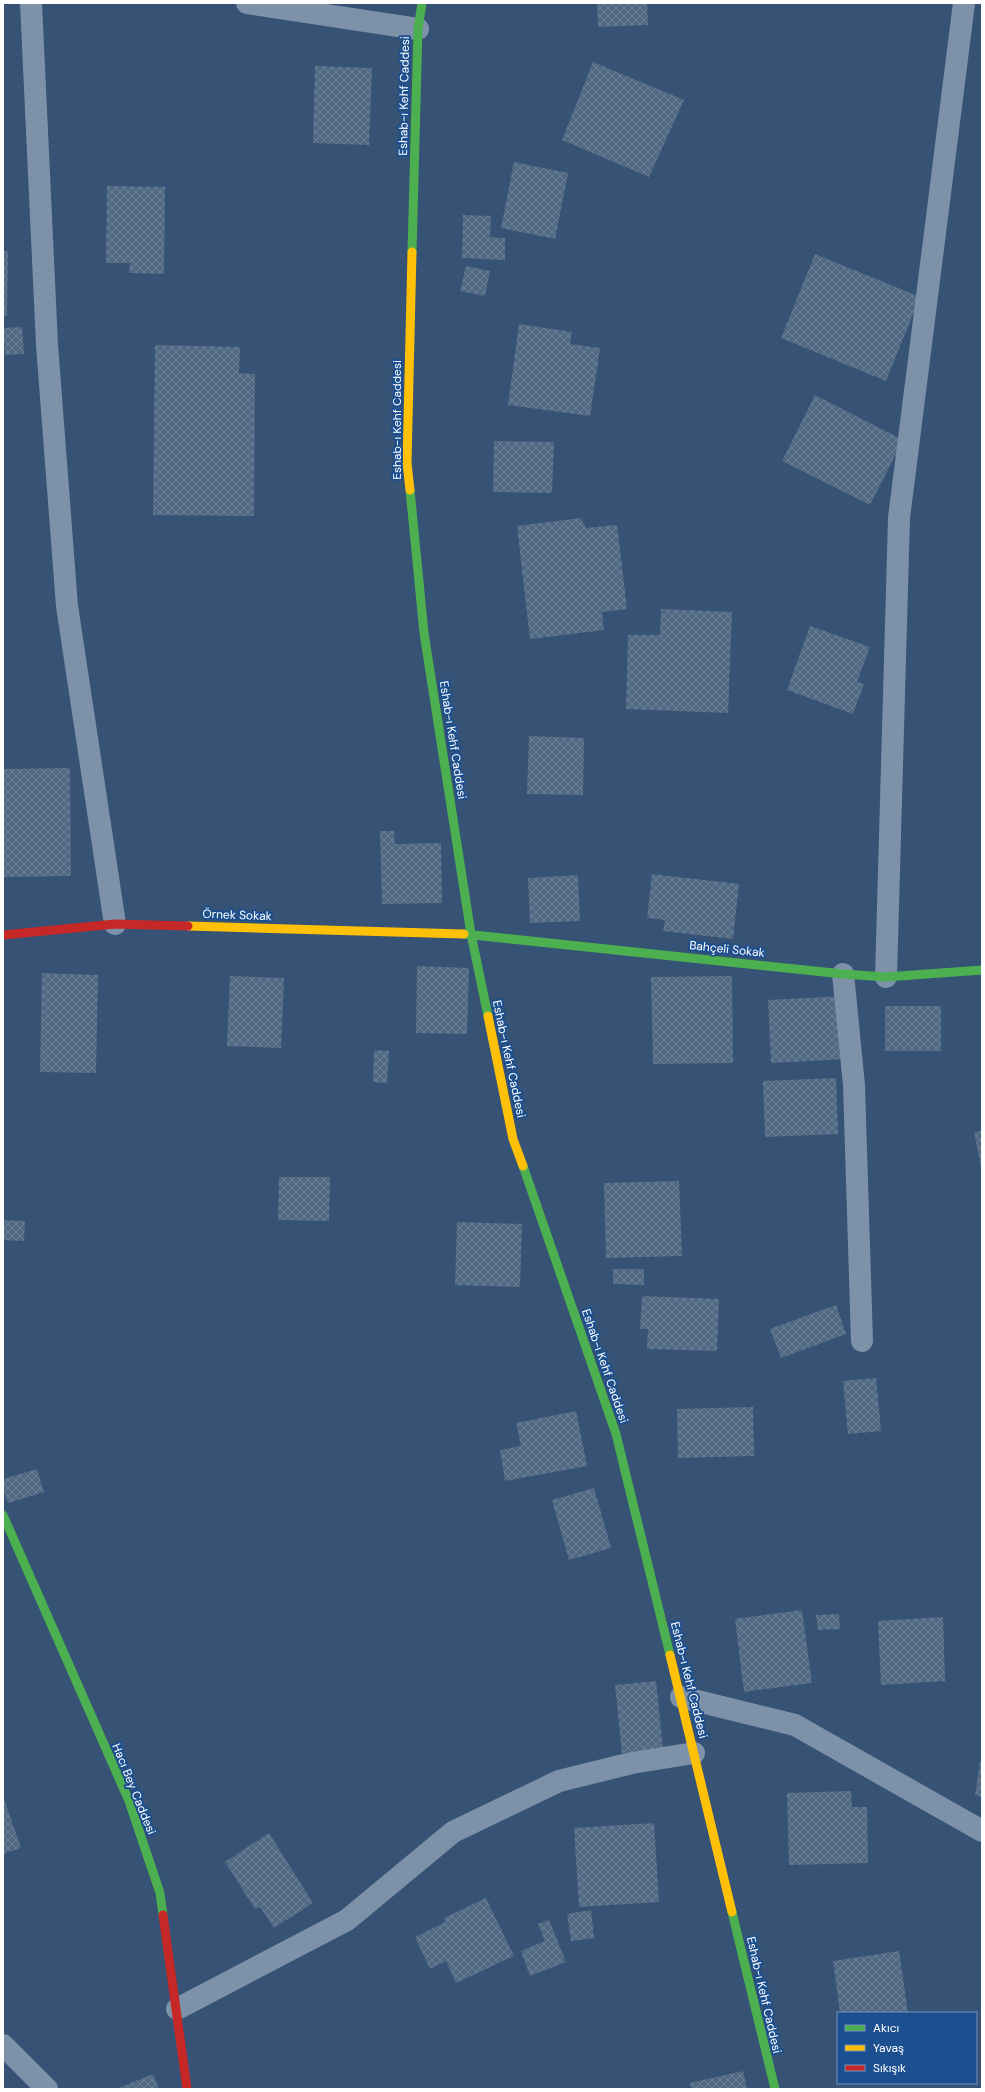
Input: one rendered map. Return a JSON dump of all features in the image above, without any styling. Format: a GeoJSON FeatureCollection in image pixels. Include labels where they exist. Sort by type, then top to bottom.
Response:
{"type":"FeatureCollection","features":[{"type":"Feature","properties":{"kind":"street"},"geometry":{"type":"LineString","coordinates":[[31,3],[47,345],[67,606],[115,924]]}},
{"type":"Feature","properties":{"kind":"street"},"geometry":{"type":"LineString","coordinates":[[247,3],[418,29]]}},
{"type":"Feature","properties":{"kind":"street","name":"Eshab-ı Kehf Caddesi"},"geometry":{"type":"LineString","coordinates":[[422,3],[418,29],[407,463],[424,633],[471,934],[513,1139],[616,1434],[775,2089]]}},
{"type":"Feature","properties":{"kind":"street"},"geometry":{"type":"LineString","coordinates":[[886,977],[899,518],[964,3]]}},
{"type":"Feature","properties":{"kind":"street","name":"Örnek Sokak"},"geometry":{"type":"LineString","coordinates":[[3,935],[115,924],[471,934]]}},
{"type":"Feature","properties":{"kind":"street","name":"Bahçeli Sokak"},"geometry":{"type":"LineString","coordinates":[[471,934],[843,974],[886,977],[982,970]]}},
{"type":"Feature","properties":{"kind":"street"},"geometry":{"type":"LineString","coordinates":[[843,974],[854,1085],[862,1341]]}},
{"type":"Feature","properties":{"kind":"street","name":"Hacı Bey Caddesi"},"geometry":{"type":"LineString","coordinates":[[3,1515],[129,1801],[160,1893],[187,2089]]}},
{"type":"Feature","properties":{"kind":"street"},"geometry":{"type":"LineString","coordinates":[[681,1697],[795,1725],[982,1831]]}},
{"type":"Feature","properties":{"kind":"street"},"geometry":{"type":"LineString","coordinates":[[177,2009],[347,1920],[453,1832],[559,1781],[632,1763],[694,1753]]}},
{"type":"Feature","properties":{"kind":"street"},"geometry":{"type":"LineString","coordinates":[[3,2045],[45,2088]]}},
{"type":"Feature","properties":{"kind":"building"},"geometry":{"type":"Polygon","coordinates":[[[597,3],[647,3],[648,25],[598,27],[597,3]]]}},
{"type":"Feature","properties":{"kind":"building"},"geometry":{"type":"Polygon","coordinates":[[[593,62],[684,100],[649,177],[562,140],[593,62]]]}},
{"type":"Feature","properties":{"kind":"building"},"geometry":{"type":"Polygon","coordinates":[[[315,66],[372,68],[369,145],[313,143],[315,66]]]}},
{"type":"Feature","properties":{"kind":"building"},"geometry":{"type":"Polygon","coordinates":[[[514,162],[568,173],[555,239],[501,228],[514,162]]]}},
{"type":"Feature","properties":{"kind":"building"},"geometry":{"type":"Polygon","coordinates":[[[107,186],[165,187],[164,274],[129,273],[130,263],[106,263],[107,186]]]}},
{"type":"Feature","properties":{"kind":"building"},"geometry":{"type":"Polygon","coordinates":[[[463,215],[491,216],[490,237],[505,238],[505,260],[462,258],[463,215]]]}},
{"type":"Feature","properties":{"kind":"building"},"geometry":{"type":"Polygon","coordinates":[[[3,251],[8,251],[7,316],[3,316],[3,251]]]}},
{"type":"Feature","properties":{"kind":"building"},"geometry":{"type":"Polygon","coordinates":[[[815,254],[920,297],[886,381],[781,338],[815,254]]]}},
{"type":"Feature","properties":{"kind":"building"},"geometry":{"type":"Polygon","coordinates":[[[466,266],[490,271],[485,296],[460,291],[466,266]]]}},
{"type":"Feature","properties":{"kind":"building"},"geometry":{"type":"Polygon","coordinates":[[[519,324],[572,332],[570,344],[600,348],[590,416],[508,405],[519,324]]]}},
{"type":"Feature","properties":{"kind":"building"},"geometry":{"type":"Polygon","coordinates":[[[22,327],[24,354],[5,355],[3,328],[22,327]]]}},
{"type":"Feature","properties":{"kind":"building"},"geometry":{"type":"Polygon","coordinates":[[[155,345],[240,347],[239,373],[255,374],[254,516],[153,515],[155,345]]]}},
{"type":"Feature","properties":{"kind":"building"},"geometry":{"type":"Polygon","coordinates":[[[815,395],[903,440],[870,505],[782,461],[815,395]]]}},
{"type":"Feature","properties":{"kind":"building"},"geometry":{"type":"Polygon","coordinates":[[[494,441],[554,442],[552,493],[493,492],[494,441]]]}},
{"type":"Feature","properties":{"kind":"building"},"geometry":{"type":"Polygon","coordinates":[[[581,518],[586,528],[617,525],[627,609],[602,612],[604,630],[530,639],[517,526],[581,518]]]}},
{"type":"Feature","properties":{"kind":"building"},"geometry":{"type":"Polygon","coordinates":[[[661,609],[732,612],[728,713],[626,709],[628,635],[660,635],[661,609]]]}},
{"type":"Feature","properties":{"kind":"building"},"geometry":{"type":"Polygon","coordinates":[[[810,626],[870,647],[857,682],[864,684],[853,714],[787,690],[810,626]]]}},
{"type":"Feature","properties":{"kind":"building"},"geometry":{"type":"Polygon","coordinates":[[[529,736],[584,738],[583,795],[527,794],[529,736]]]}},
{"type":"Feature","properties":{"kind":"building"},"geometry":{"type":"Polygon","coordinates":[[[70,768],[71,876],[3,877],[3,769],[70,768]]]}},
{"type":"Feature","properties":{"kind":"building"},"geometry":{"type":"Polygon","coordinates":[[[380,831],[394,831],[395,844],[441,843],[442,903],[382,904],[380,831]]]}},
{"type":"Feature","properties":{"kind":"building"},"geometry":{"type":"Polygon","coordinates":[[[652,874],[739,884],[733,939],[663,931],[665,920],[647,918],[652,874]]]}},
{"type":"Feature","properties":{"kind":"building"},"geometry":{"type":"Polygon","coordinates":[[[578,875],[580,921],[530,923],[528,878],[578,875]]]}},
{"type":"Feature","properties":{"kind":"building"},"geometry":{"type":"Polygon","coordinates":[[[417,966],[469,968],[467,1034],[416,1033],[417,966]]]}},
{"type":"Feature","properties":{"kind":"building"},"geometry":{"type":"Polygon","coordinates":[[[42,973],[98,975],[96,1073],[40,1072],[42,973]]]}},
{"type":"Feature","properties":{"kind":"building"},"geometry":{"type":"Polygon","coordinates":[[[230,976],[284,978],[281,1048],[227,1046],[230,976]]]}},
{"type":"Feature","properties":{"kind":"building"},"geometry":{"type":"Polygon","coordinates":[[[732,976],[733,1063],[653,1064],[651,977],[732,976]]]}},
{"type":"Feature","properties":{"kind":"building"},"geometry":{"type":"Polygon","coordinates":[[[844,996],[847,1059],[771,1063],[768,1000],[844,996]]]}},
{"type":"Feature","properties":{"kind":"building"},"geometry":{"type":"Polygon","coordinates":[[[885,1006],[941,1006],[941,1051],[885,1051],[885,1006]]]}},
{"type":"Feature","properties":{"kind":"building"},"geometry":{"type":"Polygon","coordinates":[[[374,1050],[389,1051],[387,1083],[373,1082],[374,1050]]]}},
{"type":"Feature","properties":{"kind":"building"},"geometry":{"type":"Polygon","coordinates":[[[836,1078],[838,1134],[765,1137],[763,1081],[836,1078]]]}},
{"type":"Feature","properties":{"kind":"building"},"geometry":{"type":"Polygon","coordinates":[[[982,1131],[982,1167],[981,1167],[974,1132],[982,1131]]]}},
{"type":"Feature","properties":{"kind":"building"},"geometry":{"type":"Polygon","coordinates":[[[279,1177],[330,1177],[329,1221],[278,1220],[279,1177]]]}},
{"type":"Feature","properties":{"kind":"building"},"geometry":{"type":"Polygon","coordinates":[[[679,1181],[682,1256],[606,1258],[604,1183],[679,1181]]]}},
{"type":"Feature","properties":{"kind":"building"},"geometry":{"type":"Polygon","coordinates":[[[3,1220],[25,1221],[24,1241],[3,1240],[3,1220]]]}},
{"type":"Feature","properties":{"kind":"building"},"geometry":{"type":"Polygon","coordinates":[[[457,1222],[522,1224],[520,1287],[455,1285],[457,1222]]]}},
{"type":"Feature","properties":{"kind":"building"},"geometry":{"type":"Polygon","coordinates":[[[613,1269],[644,1269],[644,1285],[613,1284],[613,1269]]]}},
{"type":"Feature","properties":{"kind":"building"},"geometry":{"type":"Polygon","coordinates":[[[642,1296],[719,1299],[717,1351],[647,1349],[648,1329],[640,1329],[642,1296]]]}},
{"type":"Feature","properties":{"kind":"building"},"geometry":{"type":"Polygon","coordinates":[[[836,1305],[846,1334],[781,1358],[770,1329],[836,1305]]]}},
{"type":"Feature","properties":{"kind":"building"},"geometry":{"type":"Polygon","coordinates":[[[876,1378],[881,1431],[848,1434],[843,1381],[876,1378]]]}},
{"type":"Feature","properties":{"kind":"building"},"geometry":{"type":"Polygon","coordinates":[[[753,1407],[754,1456],[678,1458],[677,1409],[753,1407]]]}},
{"type":"Feature","properties":{"kind":"building"},"geometry":{"type":"Polygon","coordinates":[[[576,1411],[587,1466],[505,1481],[500,1450],[521,1446],[516,1423],[576,1411]]]}},
{"type":"Feature","properties":{"kind":"building"},"geometry":{"type":"Polygon","coordinates":[[[37,1469],[44,1492],[8,1503],[3,1488],[3,1479],[37,1469]]]}},
{"type":"Feature","properties":{"kind":"building"},"geometry":{"type":"Polygon","coordinates":[[[594,1488],[611,1548],[569,1560],[552,1500],[594,1488]]]}},
{"type":"Feature","properties":{"kind":"building"},"geometry":{"type":"Polygon","coordinates":[[[802,1610],[812,1683],[744,1692],[735,1619],[802,1610]]]}},
{"type":"Feature","properties":{"kind":"building"},"geometry":{"type":"Polygon","coordinates":[[[839,1614],[840,1629],[818,1630],[816,1615],[839,1614]]]}},
{"type":"Feature","properties":{"kind":"building"},"geometry":{"type":"Polygon","coordinates":[[[943,1617],[945,1681],[881,1685],[878,1621],[943,1617]]]}},
{"type":"Feature","properties":{"kind":"building"},"geometry":{"type":"Polygon","coordinates":[[[656,1681],[663,1749],[622,1753],[615,1685],[656,1681]]]}},
{"type":"Feature","properties":{"kind":"building"},"geometry":{"type":"Polygon","coordinates":[[[982,1756],[982,1797],[975,1795],[982,1756]]]}},
{"type":"Feature","properties":{"kind":"building"},"geometry":{"type":"Polygon","coordinates":[[[851,1791],[852,1807],[867,1807],[868,1863],[789,1865],[787,1793],[851,1791]]]}},
{"type":"Feature","properties":{"kind":"building"},"geometry":{"type":"Polygon","coordinates":[[[3,1796],[21,1848],[3,1854],[3,1796]]]}},
{"type":"Feature","properties":{"kind":"building"},"geometry":{"type":"Polygon","coordinates":[[[654,1823],[659,1902],[579,1907],[574,1828],[654,1823]]]}},
{"type":"Feature","properties":{"kind":"building"},"geometry":{"type":"Polygon","coordinates":[[[269,1833],[313,1903],[274,1928],[260,1907],[255,1909],[225,1862],[269,1833]]]}},
{"type":"Feature","properties":{"kind":"building"},"geometry":{"type":"Polygon","coordinates":[[[486,1898],[514,1956],[456,1983],[446,1961],[430,1969],[415,1937],[446,1922],[444,1918],[486,1898]]]}},
{"type":"Feature","properties":{"kind":"building"},"geometry":{"type":"Polygon","coordinates":[[[591,1910],[594,1938],[571,1941],[567,1914],[591,1910]]]}},
{"type":"Feature","properties":{"kind":"building"},"geometry":{"type":"Polygon","coordinates":[[[549,1920],[566,1962],[530,1976],[521,1951],[545,1941],[538,1924],[549,1920]]]}},
{"type":"Feature","properties":{"kind":"building"},"geometry":{"type":"Polygon","coordinates":[[[899,1951],[908,2012],[840,2012],[833,1961],[899,1951]]]}},
{"type":"Feature","properties":{"kind":"building"},"geometry":{"type":"Polygon","coordinates":[[[743,2071],[747,2089],[691,2089],[690,2083],[743,2071]]]}},
{"type":"Feature","properties":{"kind":"building"},"geometry":{"type":"Polygon","coordinates":[[[153,2074],[159,2089],[116,2089],[153,2074]]]}},
{"type":"Feature","properties":{"kind":"traffic: fast"},"geometry":{"type":"LineString","coordinates":[[412,252],[418,29],[422,3]]}},
{"type":"Feature","properties":{"kind":"traffic: fast"},"geometry":{"type":"LineString","coordinates":[[410,490],[424,633],[471,934],[488,1016]]}},
{"type":"Feature","properties":{"kind":"traffic: fast"},"geometry":{"type":"LineString","coordinates":[[464,934],[843,974],[886,977],[982,970]]}},
{"type":"Feature","properties":{"kind":"traffic: fast"},"geometry":{"type":"LineString","coordinates":[[523,1166],[616,1434],[670,1655]]}},
{"type":"Feature","properties":{"kind":"traffic: fast"},"geometry":{"type":"LineString","coordinates":[[3,1515],[129,1801],[160,1893],[163,1915]]}},
{"type":"Feature","properties":{"kind":"traffic: fast"},"geometry":{"type":"LineString","coordinates":[[732,1912],[775,2089]]}},
{"type":"Feature","properties":{"kind":"traffic: slow"},"geometry":{"type":"LineString","coordinates":[[410,490],[407,463],[412,252]]}},
{"type":"Feature","properties":{"kind":"traffic: slow"},"geometry":{"type":"LineString","coordinates":[[188,926],[464,934]]}},
{"type":"Feature","properties":{"kind":"traffic: slow"},"geometry":{"type":"LineString","coordinates":[[488,1016],[513,1139],[523,1166]]}},
{"type":"Feature","properties":{"kind":"traffic: slow"},"geometry":{"type":"LineString","coordinates":[[670,1655],[732,1912]]}},
{"type":"Feature","properties":{"kind":"traffic: jam"},"geometry":{"type":"LineString","coordinates":[[3,935],[115,924],[188,926]]}},
{"type":"Feature","properties":{"kind":"traffic: jam"},"geometry":{"type":"LineString","coordinates":[[163,1915],[187,2089]]}}]}
